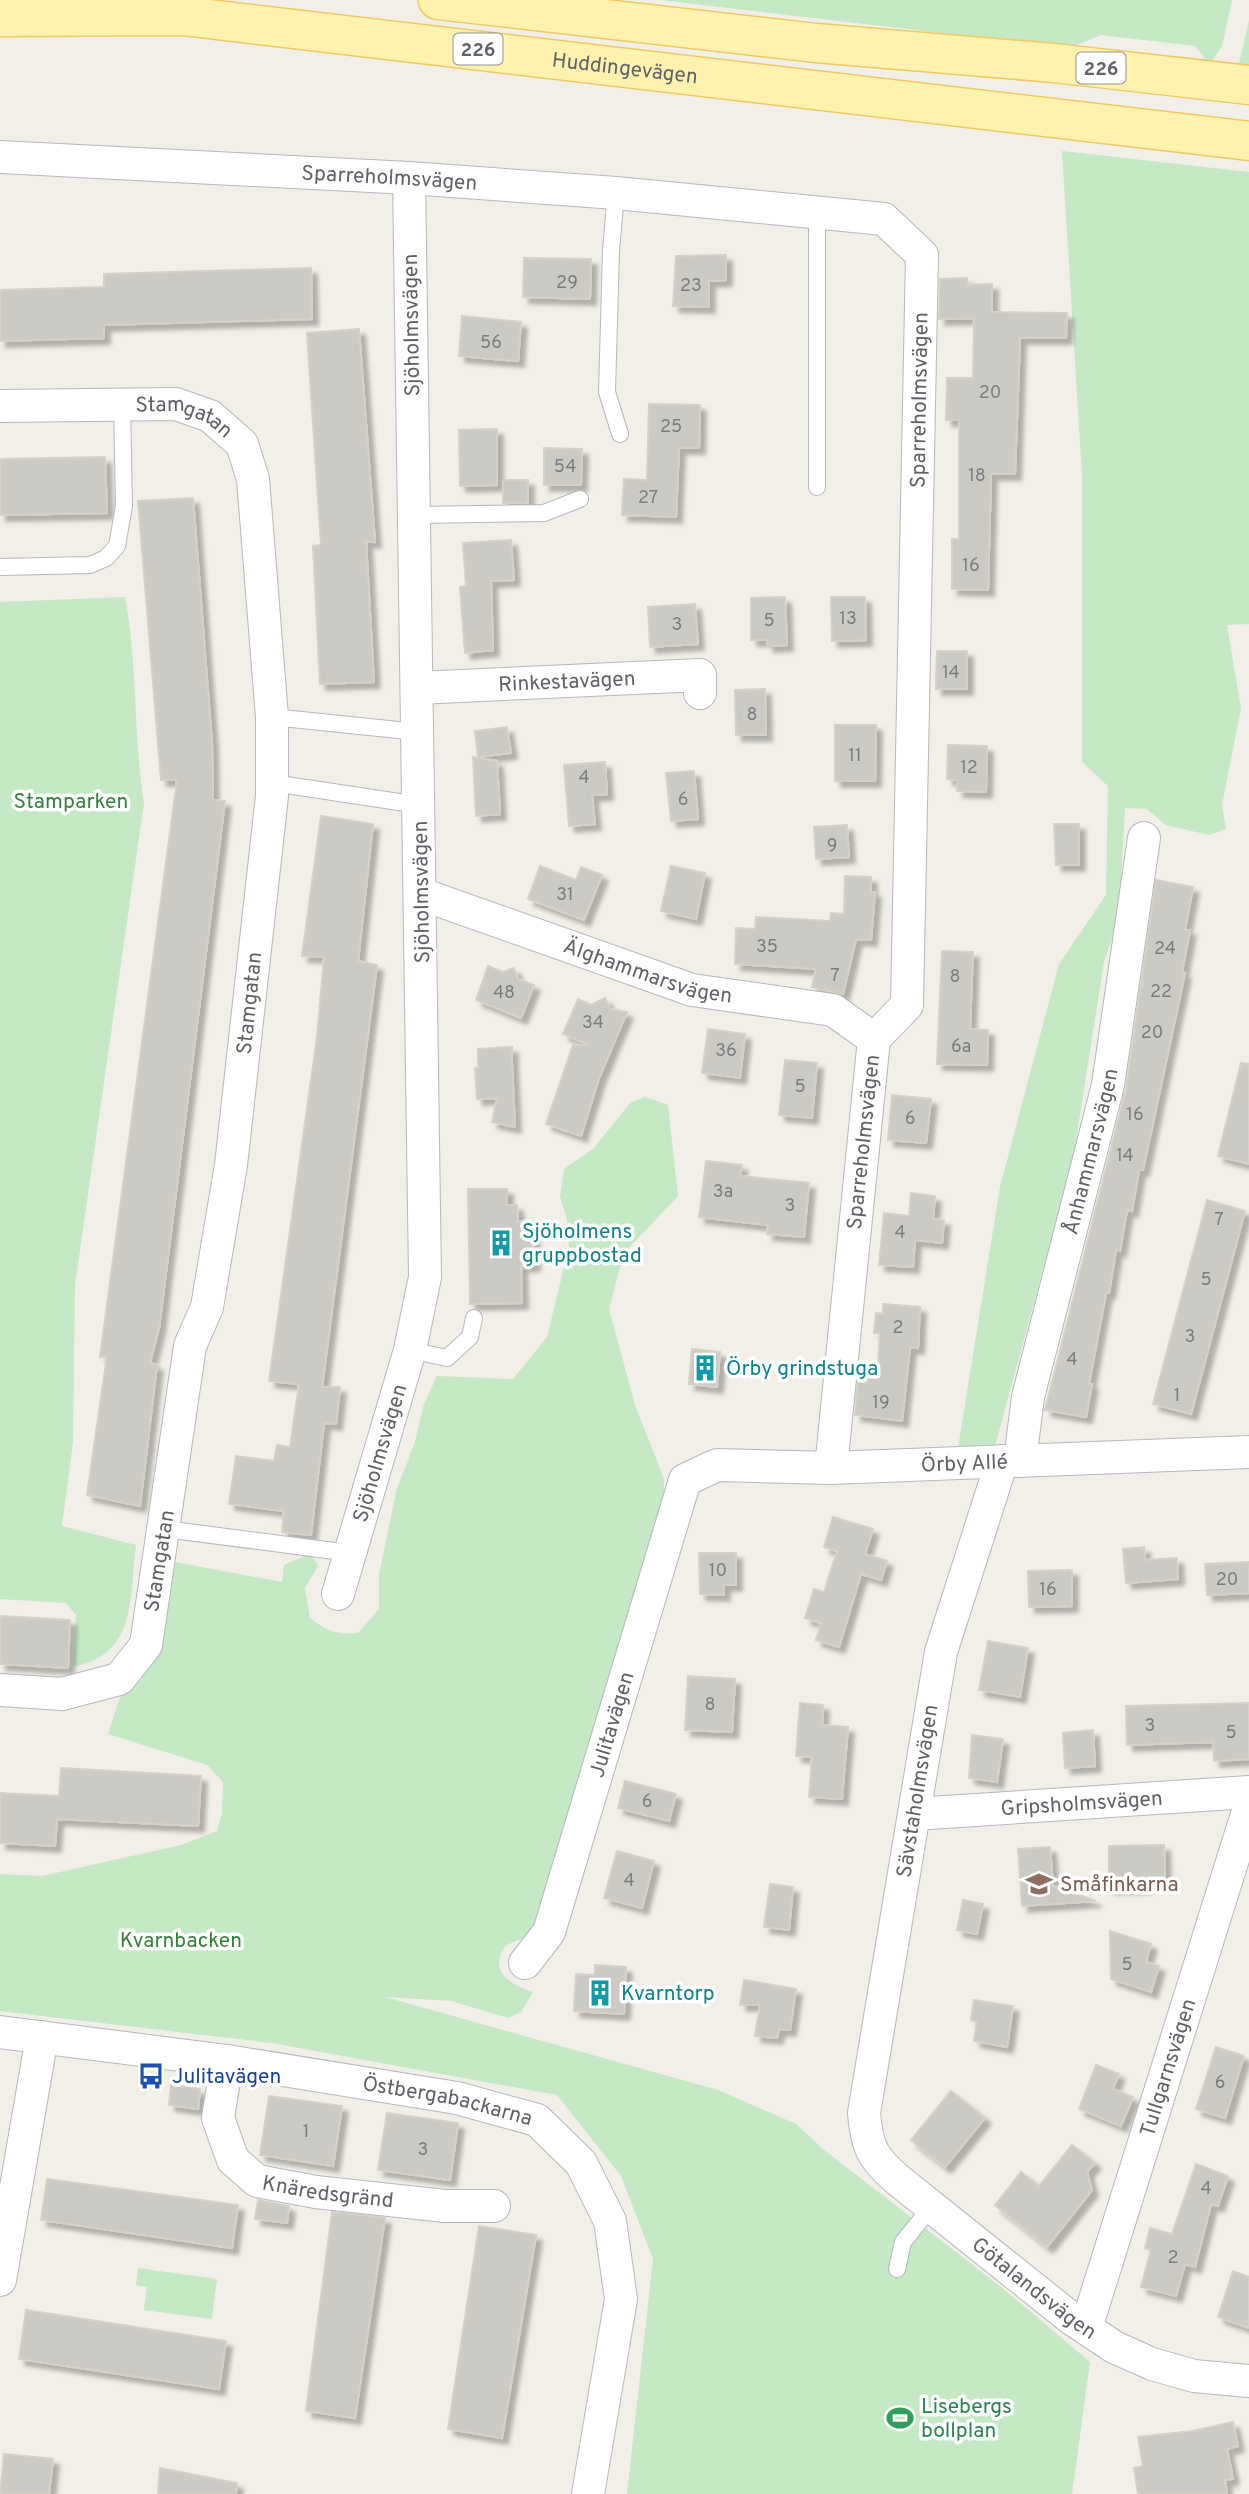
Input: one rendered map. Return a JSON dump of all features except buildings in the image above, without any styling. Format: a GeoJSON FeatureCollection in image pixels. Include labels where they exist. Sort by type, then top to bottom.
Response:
{"type":"FeatureCollection","features":[{"type":"Feature","properties":{"kind":"main road","name":"Huddingevägen"},"geometry":{"type":"LineString","coordinates":[[438,0],[802,41],[1055,62],[1249,85]]}},
{"type":"Feature","properties":{"kind":"main road","name":"Huddingevägen"},"geometry":{"type":"LineString","coordinates":[[0,17],[183,16],[1249,141]]}},
{"type":"Feature","properties":{"kind":"street","name":"Sparreholmsvägen"},"geometry":{"type":"LineString","coordinates":[[0,157],[409,178],[616,193],[884,219],[922,255],[907,1005],[874,1039],[831,1468]]}},
{"type":"Feature","properties":{"kind":"street","name":"Sjöholmsvägen"},"geometry":{"type":"LineString","coordinates":[[338,1594],[410,1350],[425,1277],[409,178]]}},
{"type":"Feature","properties":{"kind":"street","name":"Stamgatan"},"geometry":{"type":"LineString","coordinates":[[0,406],[122,402],[176,404],[210,416],[242,444],[253,479],[272,717],[273,783],[232,1165],[207,1307],[190,1346],[146,1645],[120,1679],[62,1694],[0,1690]]}},
{"type":"Feature","properties":{"kind":"street","name":"Rinkestavägen"},"geometry":{"type":"LineString","coordinates":[[417,688],[699,675],[700,693]]}},
{"type":"Feature","properties":{"kind":"street","name":"Ånhammarsvägen"},"geometry":{"type":"LineString","coordinates":[[1011,1460],[1108,1085],[1144,838]]}},
{"type":"Feature","properties":{"kind":"street","name":"Älghammarsvägen"},"geometry":{"type":"LineString","coordinates":[[421,894],[692,990],[833,1010],[874,1039]]}},
{"type":"Feature","properties":{"kind":"street","name":"Örby Allé"},"geometry":{"type":"LineString","coordinates":[[685,1480],[717,1465],[831,1468],[1249,1451]]}},
{"type":"Feature","properties":{"kind":"street","name":"Sävstaholmsvägen"},"geometry":{"type":"LineString","coordinates":[[866,2129],[864,2113],[940,1652],[1011,1460]]}},
{"type":"Feature","properties":{"kind":"street","name":"Julitavägen"},"geometry":{"type":"LineString","coordinates":[[525,1963],[549,1932],[685,1480]]}},
{"type":"Feature","properties":{"kind":"street","name":"Gripsholmsvägen"},"geometry":{"type":"LineString","coordinates":[[914,1814],[1249,1792]]}},
{"type":"Feature","properties":{"kind":"street","name":"Tullgarnsvägen"},"geometry":{"type":"LineString","coordinates":[[1086,2328],[1249,1808]]}},
{"type":"Feature","properties":{"kind":"street","name":"Östbergabackarna"},"geometry":{"type":"LineString","coordinates":[[0,2032],[227,2061],[457,2098],[537,2120],[581,2163],[610,2221],[621,2299],[588,2494]]}},
{"type":"Feature","properties":{"kind":"street"},"geometry":{"type":"LineString","coordinates":[[0,2280],[42,2037]]}},
{"type":"Feature","properties":{"kind":"street","name":"Knäredsgränd"},"geometry":{"type":"LineString","coordinates":[[227,2061],[218,2118],[233,2160],[257,2181],[316,2192],[445,2206],[494,2206]]}},
{"type":"Feature","properties":{"kind":"street","name":"Götalandsvägen"},"geometry":{"type":"LineString","coordinates":[[866,2129],[866,2141],[878,2163],[1086,2328],[1152,2364],[1194,2376],[1249,2381]]}},
{"type":"Feature","properties":{"kind":"lane"},"geometry":{"type":"LineString","coordinates":[[616,193],[611,251],[607,392],[620,434]]}},
{"type":"Feature","properties":{"kind":"lane"},"geometry":{"type":"LineString","coordinates":[[817,214],[817,487]]}},
{"type":"Feature","properties":{"kind":"lane"},"geometry":{"type":"LineString","coordinates":[[0,567],[90,565],[106,558],[117,547],[124,506],[122,402]]}},
{"type":"Feature","properties":{"kind":"lane"},"geometry":{"type":"LineString","coordinates":[[415,515],[544,513],[580,499]]}},
{"type":"Feature","properties":{"kind":"lane"},"geometry":{"type":"LineString","coordinates":[[272,717],[418,732]]}},
{"type":"Feature","properties":{"kind":"lane"},"geometry":{"type":"LineString","coordinates":[[273,783],[419,804]]}},
{"type":"Feature","properties":{"kind":"lane"},"geometry":{"type":"LineString","coordinates":[[410,1350],[447,1358],[470,1337],[474,1318]]}},
{"type":"Feature","properties":{"kind":"lane"},"geometry":{"type":"LineString","coordinates":[[165,1529],[350,1553]]}},
{"type":"Feature","properties":{"kind":"lane"},"geometry":{"type":"LineString","coordinates":[[897,2269],[903,2242],[932,2206]]}},
{"type":"Feature","properties":{"kind":"green space"},"geometry":{"type":"Polygon","coordinates":[[[660,0],[1232,0],[1222,46],[1210,65],[1195,46],[1101,35],[1069,48],[660,0]]]}},
{"type":"Feature","properties":{"kind":"green space"},"geometry":{"type":"Polygon","coordinates":[[[1249,20],[1249,69],[1238,68],[1249,20]]]}},
{"type":"Feature","properties":{"kind":"green space"},"geometry":{"type":"Polygon","coordinates":[[[1062,151],[1249,172],[1249,624],[1227,625],[1241,709],[1222,805],[1226,829],[1209,835],[1166,825],[1147,809],[1125,808],[1119,917],[1104,962],[1073,1159],[994,1450],[958,1448],[1000,1187],[1059,964],[1106,895],[1108,786],[1082,762],[1082,476],[1062,151]]]}},
{"type":"Feature","properties":{"kind":"green space","name":"Stamparken"},"geometry":{"type":"Polygon","coordinates":[[[125,597],[132,648],[144,803],[75,1285],[73,1442],[62,1526],[136,1545],[130,1603],[120,1637],[109,1650],[94,1660],[73,1667],[76,1615],[66,1603],[0,1599],[0,602],[125,597]]]}},
{"type":"Feature","properties":{"kind":"green space","name":"Kvarnbacken"},"geometry":{"type":"Polygon","coordinates":[[[645,1097],[668,1105],[678,1196],[624,1253],[609,1309],[635,1405],[664,1479],[664,1512],[543,1914],[529,1934],[505,1947],[500,1958],[499,1966],[506,1978],[533,1992],[521,2012],[508,2018],[451,2001],[385,1997],[718,2090],[796,2124],[823,2149],[1006,2291],[1090,2362],[1072,2494],[627,2494],[653,2259],[621,2176],[557,2095],[272,2043],[0,2011],[0,1874],[42,1876],[181,1845],[217,1831],[222,1813],[223,1782],[207,1765],[108,1734],[121,1694],[141,1680],[153,1651],[170,1561],[282,1582],[284,1565],[311,1553],[318,1566],[305,1588],[310,1618],[332,1631],[358,1633],[379,1609],[379,1574],[397,1488],[414,1445],[424,1404],[437,1376],[513,1379],[547,1337],[569,1247],[567,1219],[560,1197],[564,1169],[594,1148],[630,1103],[645,1097]]]}},
{"type":"Feature","properties":{"kind":"green space"},"geometry":{"type":"Polygon","coordinates":[[[138,2268],[217,2279],[212,2319],[144,2310],[147,2287],[136,2285],[138,2268]]]}},
{"type":"Feature","properties":{"kind":"place","name":"Sjöholmens gruppbostad"},"geometry":{"type":"Point","coordinates":[501,1243]}},
{"type":"Feature","properties":{"kind":"place","name":"Örby grindstuga"},"geometry":{"type":"Point","coordinates":[705,1368]}},
{"type":"Feature","properties":{"kind":"place","name":"Småfinkarna"},"geometry":{"type":"Point","coordinates":[1039,1884]}},
{"type":"Feature","properties":{"kind":"place","name":"Kvarntorp"},"geometry":{"type":"Point","coordinates":[600,1993]}},
{"type":"Feature","properties":{"kind":"place","name":"Julitavägen"},"geometry":{"type":"Point","coordinates":[151,2076]}},
{"type":"Feature","properties":{"kind":"place","name":"Lisebergs bollplan"},"geometry":{"type":"Point","coordinates":[900,2418]}}]}
